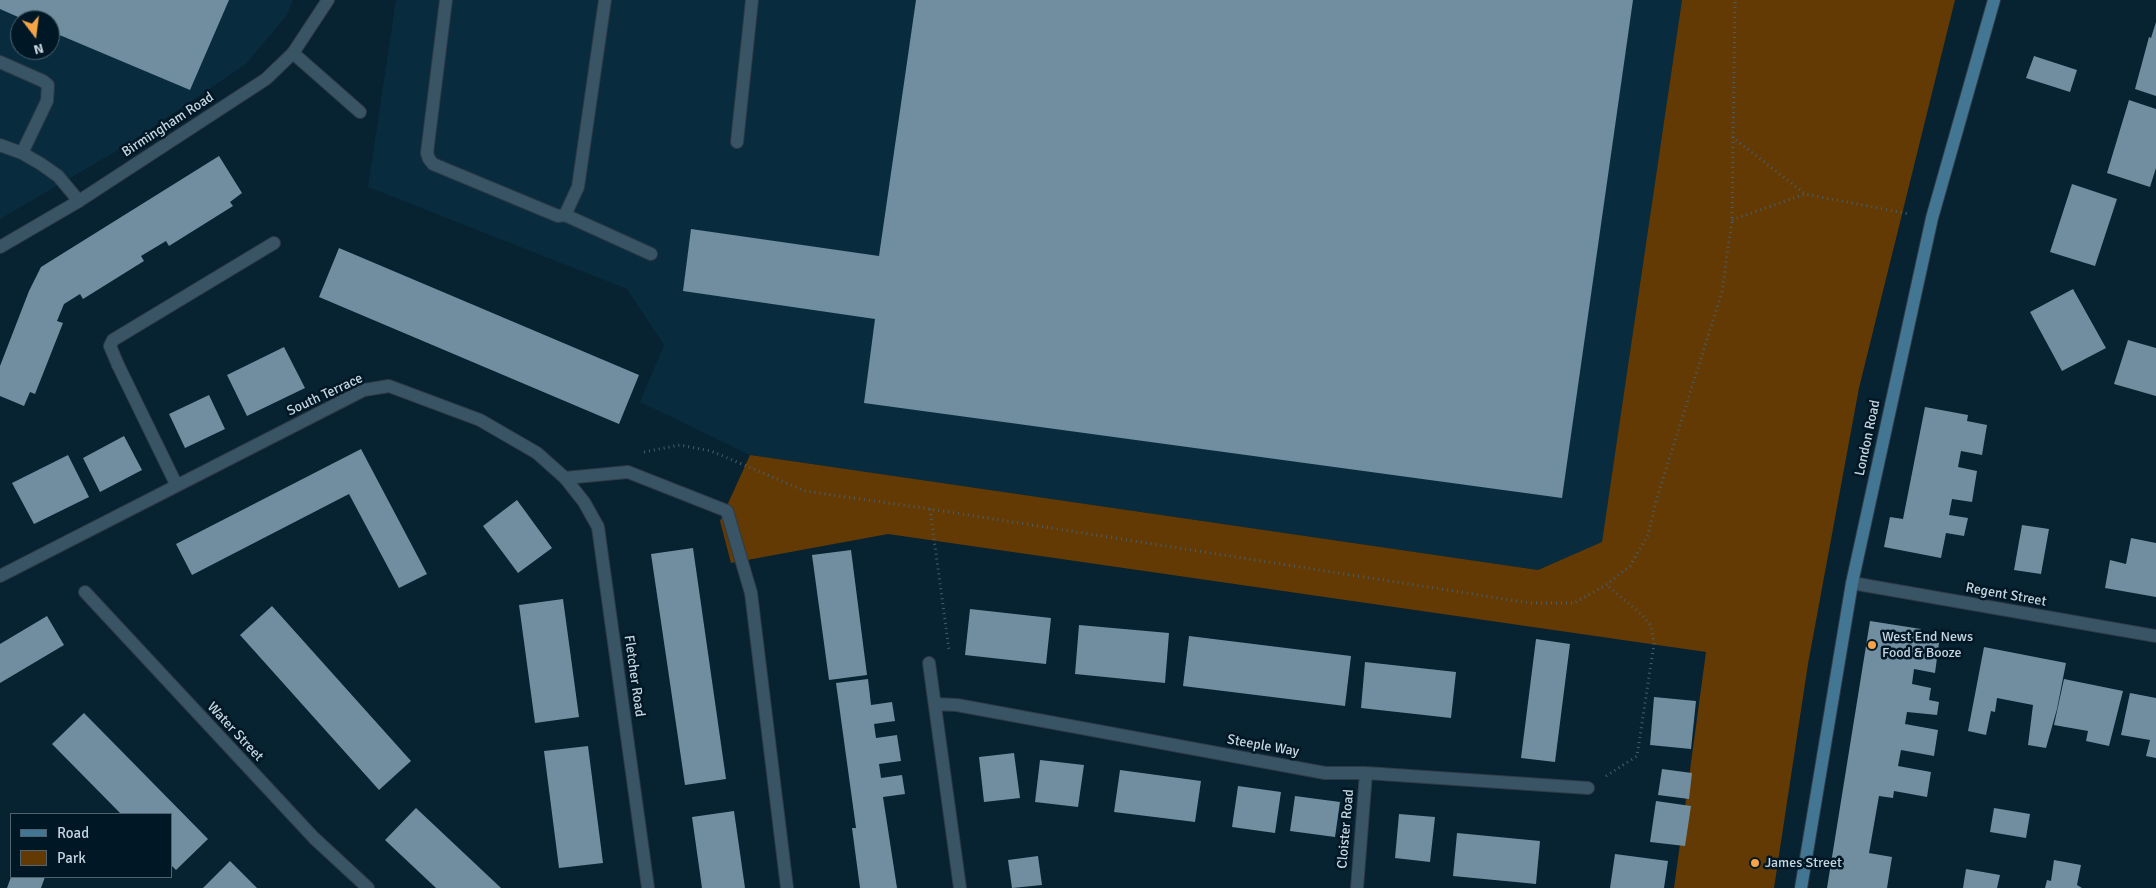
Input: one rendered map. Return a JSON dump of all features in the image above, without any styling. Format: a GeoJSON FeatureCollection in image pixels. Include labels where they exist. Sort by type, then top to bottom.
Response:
{"type":"FeatureCollection","features":[{"type":"Feature","properties":{"kind":"main road","name":"London Road"},"geometry":{"type":"LineString","coordinates":[[1801,888],[1852,584],[1932,218],[1994,0]]}},
{"type":"Feature","properties":{"kind":"street","name":"Birmingham Road"},"geometry":{"type":"LineString","coordinates":[[0,247],[79,200],[266,79],[293,53],[328,0]]}},
{"type":"Feature","properties":{"kind":"street"},"geometry":{"type":"LineString","coordinates":[[446,0],[427,153],[433,164],[550,213],[565,215],[651,254]]}},
{"type":"Feature","properties":{"kind":"street"},"geometry":{"type":"LineString","coordinates":[[565,215],[578,187],[605,0]]}},
{"type":"Feature","properties":{"kind":"street"},"geometry":{"type":"LineString","coordinates":[[736,142],[752,0]]}},
{"type":"Feature","properties":{"kind":"street"},"geometry":{"type":"LineString","coordinates":[[293,53],[360,112]]}},
{"type":"Feature","properties":{"kind":"street"},"geometry":{"type":"LineString","coordinates":[[0,62],[44,80],[48,85],[47,101],[22,153]]}},
{"type":"Feature","properties":{"kind":"street"},"geometry":{"type":"LineString","coordinates":[[0,145],[22,153],[58,176],[79,200]]}},
{"type":"Feature","properties":{"kind":"street"},"geometry":{"type":"LineString","coordinates":[[176,484],[110,346],[118,336],[274,243]]}},
{"type":"Feature","properties":{"kind":"street","name":"South Terrace"},"geometry":{"type":"LineString","coordinates":[[0,576],[176,484],[364,390],[388,386],[480,420],[537,454],[565,478]]}},
{"type":"Feature","properties":{"kind":"street"},"geometry":{"type":"LineString","coordinates":[[565,478],[628,472],[728,511],[751,593],[787,888]]}},
{"type":"Feature","properties":{"kind":"street","name":"Fletcher Road"},"geometry":{"type":"LineString","coordinates":[[565,478],[584,502],[598,528],[648,888]]}},
{"type":"Feature","properties":{"kind":"street","name":"Regent Street"},"geometry":{"type":"LineString","coordinates":[[1852,584],[2156,636]]}},
{"type":"Feature","properties":{"kind":"street","name":"Water Street"},"geometry":{"type":"LineString","coordinates":[[85,592],[314,838],[368,888]]}},
{"type":"Feature","properties":{"kind":"street"},"geometry":{"type":"LineString","coordinates":[[929,663],[960,888]]}},
{"type":"Feature","properties":{"kind":"street","name":"Steeple Way"},"geometry":{"type":"LineString","coordinates":[[935,704],[957,705],[1324,773],[1366,773],[1588,788]]}},
{"type":"Feature","properties":{"kind":"street","name":"Cloister Road"},"geometry":{"type":"LineString","coordinates":[[1357,888],[1366,773]]}},
{"type":"Feature","properties":{"kind":"path"},"geometry":{"type":"LineString","coordinates":[[639,453],[680,445],[711,451],[805,491],[930,508],[1530,603],[1574,603],[1606,585],[1630,566],[1648,535],[1656,501],[1722,292],[1732,220],[1735,0]]}},
{"type":"Feature","properties":{"kind":"path"},"geometry":{"type":"LineString","coordinates":[[1732,137],[1804,194],[1932,218]]}},
{"type":"Feature","properties":{"kind":"path"},"geometry":{"type":"LineString","coordinates":[[1732,220],[1804,194]]}},
{"type":"Feature","properties":{"kind":"path"},"geometry":{"type":"LineString","coordinates":[[930,508],[950,656]]}},
{"type":"Feature","properties":{"kind":"path"},"geometry":{"type":"LineString","coordinates":[[1588,788],[1637,756],[1654,644],[1651,626],[1642,614],[1606,585]]}},
{"type":"Feature","properties":{"kind":"shaded area"},"geometry":{"type":"Polygon","coordinates":[[[0,0],[293,0],[287,15],[246,64],[125,146],[0,219],[0,0]]]}},
{"type":"Feature","properties":{"kind":"shaded area"},"geometry":{"type":"Polygon","coordinates":[[[396,0],[1682,0],[1602,543],[1538,570],[750,455],[640,402],[664,345],[627,289],[368,187],[396,0]]]}},
{"type":"Feature","properties":{"kind":"green space"},"geometry":{"type":"Polygon","coordinates":[[[1682,0],[1955,0],[1859,388],[1808,664],[1774,888],[1674,888],[1706,652],[888,534],[731,563],[720,521],[750,455],[1538,570],[1602,542],[1682,0]]]}},
{"type":"Feature","properties":{"kind":"building"},"geometry":{"type":"Polygon","coordinates":[[[0,0],[229,0],[190,90],[60,35],[60,10],[10,10],[10,13],[0,9],[0,0]]]}},
{"type":"Feature","properties":{"kind":"building"},"geometry":{"type":"Polygon","coordinates":[[[916,0],[1633,0],[1562,498],[864,403],[875,319],[683,291],[691,229],[879,256],[916,0]]]}},
{"type":"Feature","properties":{"kind":"building"},"geometry":{"type":"Polygon","coordinates":[[[2156,22],[2156,96],[2135,89],[2149,37],[2151,38],[2156,22]]]}},
{"type":"Feature","properties":{"kind":"building"},"geometry":{"type":"Polygon","coordinates":[[[2034,56],[2077,70],[2070,92],[2026,78],[2034,56]]]}},
{"type":"Feature","properties":{"kind":"building"},"geometry":{"type":"Polygon","coordinates":[[[2129,100],[2156,109],[2156,168],[2150,187],[2107,173],[2129,100]]]}},
{"type":"Feature","properties":{"kind":"building"},"geometry":{"type":"Polygon","coordinates":[[[219,156],[242,193],[230,202],[233,206],[169,246],[166,241],[141,256],[144,261],[83,299],[80,294],[64,304],[57,321],[63,323],[35,394],[30,392],[24,406],[0,396],[0,366],[29,291],[41,267],[219,156]]]}},
{"type":"Feature","properties":{"kind":"building"},"geometry":{"type":"Polygon","coordinates":[[[2072,184],[2117,199],[2095,266],[2050,252],[2072,184]]]}},
{"type":"Feature","properties":{"kind":"building"},"geometry":{"type":"Polygon","coordinates":[[[339,248],[639,375],[619,424],[319,297],[339,248]]]}},
{"type":"Feature","properties":{"kind":"building"},"geometry":{"type":"Polygon","coordinates":[[[2073,289],[2106,348],[2062,371],[2030,312],[2073,289]]]}},
{"type":"Feature","properties":{"kind":"building"},"geometry":{"type":"Polygon","coordinates":[[[2128,340],[2156,348],[2156,396],[2114,384],[2128,340]]]}},
{"type":"Feature","properties":{"kind":"building"},"geometry":{"type":"Polygon","coordinates":[[[284,347],[305,388],[247,416],[227,375],[284,347]]]}},
{"type":"Feature","properties":{"kind":"building"},"geometry":{"type":"Polygon","coordinates":[[[209,395],[225,429],[185,448],[169,414],[209,395]]]}},
{"type":"Feature","properties":{"kind":"building"},"geometry":{"type":"Polygon","coordinates":[[[1925,407],[1968,415],[1967,421],[1987,425],[1982,455],[1961,451],[1958,467],[1977,471],[1972,502],[1952,499],[1949,515],[1968,518],[1964,536],[1946,533],[1941,558],[1884,547],[1890,517],[1903,519],[1925,407]]]}},
{"type":"Feature","properties":{"kind":"building"},"geometry":{"type":"Polygon","coordinates":[[[124,436],[142,470],[100,492],[83,458],[124,436]]]}},
{"type":"Feature","properties":{"kind":"building"},"geometry":{"type":"Polygon","coordinates":[[[361,449],[427,574],[399,588],[349,494],[192,575],[176,544],[361,449]]]}},
{"type":"Feature","properties":{"kind":"building"},"geometry":{"type":"Polygon","coordinates":[[[68,455],[89,497],[34,524],[12,483],[68,455]]]}},
{"type":"Feature","properties":{"kind":"building"},"geometry":{"type":"Polygon","coordinates":[[[517,500],[552,548],[518,573],[483,526],[517,500]]]}},
{"type":"Feature","properties":{"kind":"building"},"geometry":{"type":"Polygon","coordinates":[[[2022,525],[2049,529],[2041,574],[2014,570],[2022,525]]]}},
{"type":"Feature","properties":{"kind":"building"},"geometry":{"type":"Polygon","coordinates":[[[2131,538],[2156,543],[2156,597],[2105,588],[2110,560],[2126,564],[2131,538]]]}},
{"type":"Feature","properties":{"kind":"building"},"geometry":{"type":"Polygon","coordinates":[[[693,548],[726,779],[685,785],[651,554],[693,548]]]}},
{"type":"Feature","properties":{"kind":"building"},"geometry":{"type":"Polygon","coordinates":[[[851,550],[867,675],[829,680],[812,555],[851,550]]]}},
{"type":"Feature","properties":{"kind":"building"},"geometry":{"type":"Polygon","coordinates":[[[563,599],[579,717],[535,723],[519,605],[563,599]]]}},
{"type":"Feature","properties":{"kind":"building"},"geometry":{"type":"Polygon","coordinates":[[[272,606],[411,761],[379,790],[240,635],[272,606]]]}},
{"type":"Feature","properties":{"kind":"building"},"geometry":{"type":"Polygon","coordinates":[[[970,609],[1051,618],[1046,664],[965,655],[970,609]]]}},
{"type":"Feature","properties":{"kind":"building"},"geometry":{"type":"Polygon","coordinates":[[[47,616],[64,645],[0,683],[0,644],[47,616]]]}},
{"type":"Feature","properties":{"kind":"building"},"geometry":{"type":"Polygon","coordinates":[[[1870,621],[1921,629],[1919,640],[1939,643],[1935,673],[1914,669],[1912,684],[1931,688],[1929,700],[1939,702],[1937,715],[1907,712],[1905,724],[1938,730],[1934,756],[1901,750],[1898,766],[1931,772],[1927,797],[1894,791],[1893,798],[1879,796],[1869,853],[1892,857],[1887,888],[1827,888],[1870,621]]]}},
{"type":"Feature","properties":{"kind":"building"},"geometry":{"type":"Polygon","coordinates":[[[1079,625],[1169,633],[1165,683],[1075,674],[1079,625]]]}},
{"type":"Feature","properties":{"kind":"building"},"geometry":{"type":"Polygon","coordinates":[[[1189,636],[1351,656],[1345,706],[1183,686],[1189,636]]]}},
{"type":"Feature","properties":{"kind":"building"},"geometry":{"type":"Polygon","coordinates":[[[1536,639],[1570,644],[1555,762],[1521,758],[1536,639]]]}},
{"type":"Feature","properties":{"kind":"building"},"geometry":{"type":"Polygon","coordinates":[[[1984,647],[2066,663],[2057,709],[2046,748],[2028,745],[2033,705],[1997,698],[1995,712],[1991,711],[1986,735],[1968,731],[1984,647]]]}},
{"type":"Feature","properties":{"kind":"building"},"geometry":{"type":"Polygon","coordinates":[[[1365,662],[1456,672],[1451,718],[1361,708],[1365,662]]]}},
{"type":"Feature","properties":{"kind":"building"},"geometry":{"type":"Polygon","coordinates":[[[868,679],[871,705],[892,702],[895,721],[874,724],[876,738],[897,735],[901,761],[879,764],[881,778],[902,775],[905,794],[883,797],[897,888],[860,888],[852,828],[856,828],[836,683],[868,679]]]}},
{"type":"Feature","properties":{"kind":"building"},"geometry":{"type":"Polygon","coordinates":[[[2064,679],[2123,691],[2109,746],[2086,741],[2088,731],[2054,725],[2064,679]]]}},
{"type":"Feature","properties":{"kind":"building"},"geometry":{"type":"Polygon","coordinates":[[[2130,693],[2156,698],[2156,758],[2146,756],[2150,740],[2121,735],[2130,693]]]}},
{"type":"Feature","properties":{"kind":"building"},"geometry":{"type":"Polygon","coordinates":[[[1654,697],[1696,701],[1691,749],[1650,745],[1654,697]]]}},
{"type":"Feature","properties":{"kind":"building"},"geometry":{"type":"Polygon","coordinates":[[[84,713],[208,839],[176,870],[172,866],[172,813],[120,813],[52,744],[84,713]]]}},
{"type":"Feature","properties":{"kind":"building"},"geometry":{"type":"Polygon","coordinates":[[[588,746],[603,863],[559,868],[544,751],[588,746]]]}},
{"type":"Feature","properties":{"kind":"building"},"geometry":{"type":"Polygon","coordinates":[[[1014,753],[1020,798],[984,802],[979,757],[1014,753]]]}},
{"type":"Feature","properties":{"kind":"building"},"geometry":{"type":"Polygon","coordinates":[[[1040,760],[1084,765],[1078,807],[1035,802],[1040,760]]]}},
{"type":"Feature","properties":{"kind":"building"},"geometry":{"type":"Polygon","coordinates":[[[1662,769],[1692,773],[1689,799],[1658,795],[1662,769]]]}},
{"type":"Feature","properties":{"kind":"building"},"geometry":{"type":"Polygon","coordinates":[[[1120,770],[1201,781],[1195,822],[1114,812],[1120,770]]]}},
{"type":"Feature","properties":{"kind":"building"},"geometry":{"type":"Polygon","coordinates":[[[1238,786],[1281,792],[1275,833],[1232,827],[1238,786]]]}},
{"type":"Feature","properties":{"kind":"building"},"geometry":{"type":"Polygon","coordinates":[[[1295,796],[1340,802],[1335,837],[1290,831],[1295,796]]]}},
{"type":"Feature","properties":{"kind":"building"},"geometry":{"type":"Polygon","coordinates":[[[1656,801],[1691,806],[1685,846],[1650,842],[1656,801]]]}},
{"type":"Feature","properties":{"kind":"building"},"geometry":{"type":"Polygon","coordinates":[[[416,808],[501,888],[436,888],[385,840],[416,808]]]}},
{"type":"Feature","properties":{"kind":"building"},"geometry":{"type":"Polygon","coordinates":[[[1994,808],[2030,814],[2026,838],[1990,832],[1994,808]]]}},
{"type":"Feature","properties":{"kind":"building"},"geometry":{"type":"Polygon","coordinates":[[[734,811],[745,888],[702,888],[692,817],[734,811]]]}},
{"type":"Feature","properties":{"kind":"building"},"geometry":{"type":"Polygon","coordinates":[[[1399,814],[1435,817],[1430,862],[1395,858],[1399,814]]]}},
{"type":"Feature","properties":{"kind":"building"},"geometry":{"type":"Polygon","coordinates":[[[1457,833],[1540,841],[1536,884],[1453,876],[1457,833]]]}},
{"type":"Feature","properties":{"kind":"building"},"geometry":{"type":"Polygon","coordinates":[[[1615,854],[1668,861],[1664,888],[1610,888],[1615,854]]]}},
{"type":"Feature","properties":{"kind":"building"},"geometry":{"type":"Polygon","coordinates":[[[1038,856],[1042,885],[1012,888],[1008,860],[1038,856]]]}},
{"type":"Feature","properties":{"kind":"building"},"geometry":{"type":"Polygon","coordinates":[[[2054,860],[2081,865],[2077,885],[2082,888],[2045,888],[2047,880],[2051,881],[2054,860]]]}},
{"type":"Feature","properties":{"kind":"building"},"geometry":{"type":"Polygon","coordinates":[[[230,861],[257,888],[203,888],[230,861]]]}},
{"type":"Feature","properties":{"kind":"building"},"geometry":{"type":"Polygon","coordinates":[[[1966,869],[2000,875],[1997,888],[1963,888],[1966,869]]]}},
{"type":"Feature","properties":{"kind":"building"},"geometry":{"type":"Polygon","coordinates":[[[11,878],[45,878],[41,888],[7,888],[11,878]]]}},
{"type":"Feature","properties":{"kind":"place","name":"West End News Food & Booze"},"geometry":{"type":"Point","coordinates":[1872,645]}},
{"type":"Feature","properties":{"kind":"place","name":"James Street"},"geometry":{"type":"Point","coordinates":[1755,863]}}]}
